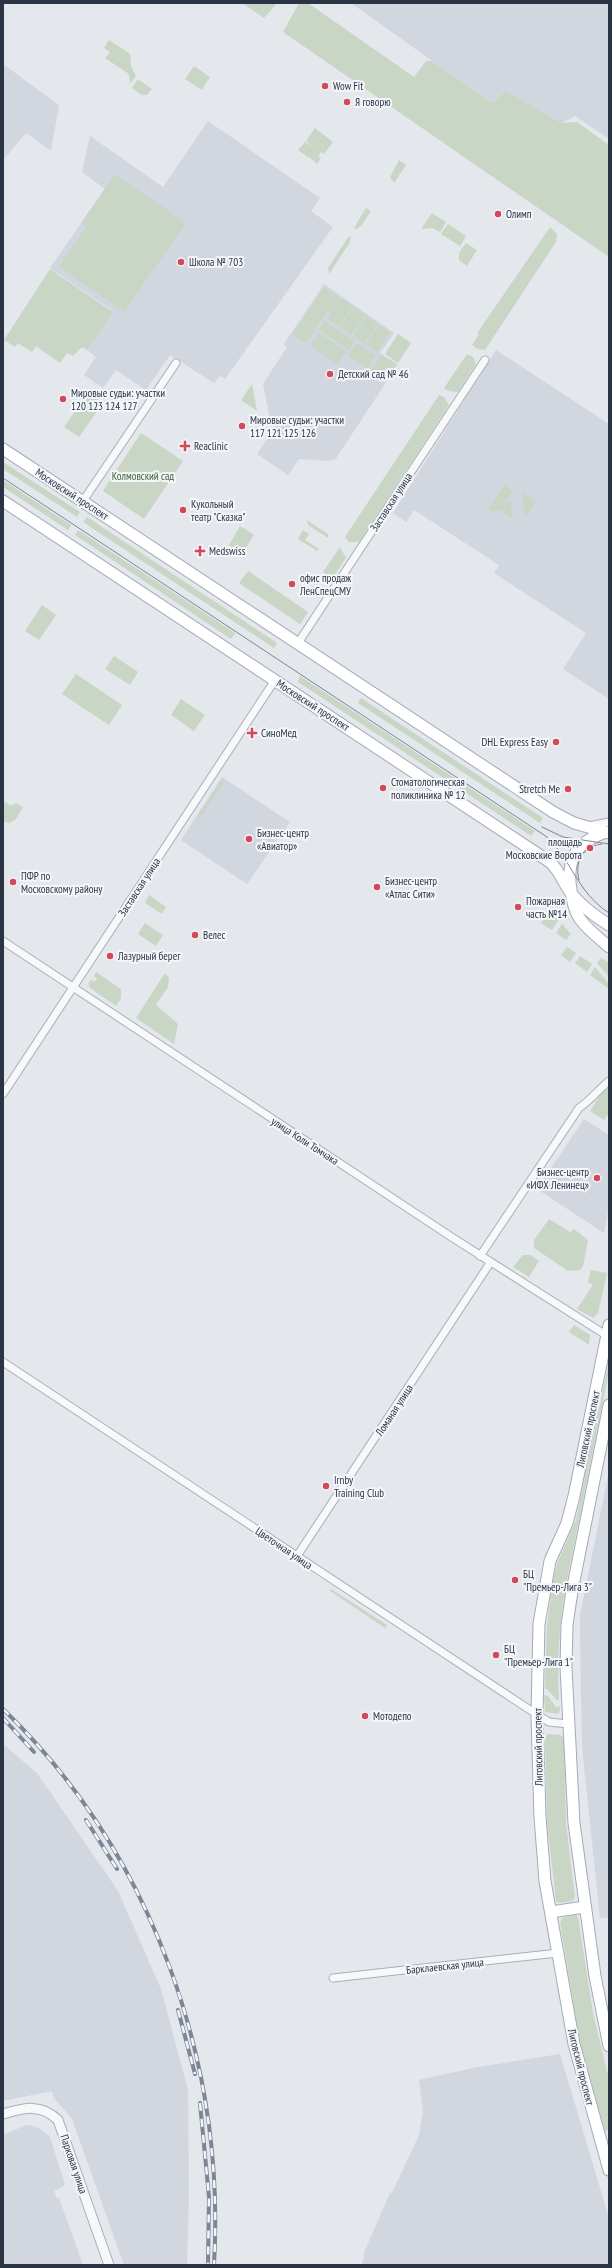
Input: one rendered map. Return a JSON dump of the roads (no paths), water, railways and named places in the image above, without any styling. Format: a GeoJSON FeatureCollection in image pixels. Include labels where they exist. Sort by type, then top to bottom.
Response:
{"type":"FeatureCollection","features":[{"type":"Feature","properties":{"kind":"main road","name":"Московский проспект"},"geometry":{"type":"LineString","coordinates":[[3,449],[553,812],[583,826],[608,829]]}},
{"type":"Feature","properties":{"kind":"main road","name":"Московский проспект"},"geometry":{"type":"LineString","coordinates":[[3,500],[550,862],[556,868],[571,894],[593,914],[609,925]]}},
{"type":"Feature","properties":{"kind":"main road"},"geometry":{"type":"LineString","coordinates":[[608,829],[587,840],[575,852],[570,869],[571,894],[574,907],[580,919],[609,947]]}},
{"type":"Feature","properties":{"kind":"main road","name":"Лиговский проспект"},"geometry":{"type":"LineString","coordinates":[[609,1325],[608,1337],[574,1496],[567,1523],[550,1561],[546,1580],[539,1624],[537,1715],[542,1849],[551,1912],[574,2044],[606,2149],[609,2170]]}},
{"type":"Feature","properties":{"kind":"main road","name":"Лиговский проспект"},"geometry":{"type":"LineString","coordinates":[[609,1405],[567,1625],[569,1724],[574,1823],[594,1976],[609,2046]]}},
{"type":"Feature","properties":{"kind":"main road"},"geometry":{"type":"LineString","coordinates":[[551,1912],[585,1907]]}},
{"type":"Feature","properties":{"kind":"street","name":"Заставская улица"},"geometry":{"type":"LineString","coordinates":[[298,643],[485,360]]}},
{"type":"Feature","properties":{"kind":"street"},"geometry":{"type":"LineString","coordinates":[[83,501],[176,363]]}},
{"type":"Feature","properties":{"kind":"street","name":"Заставская улица"},"geometry":{"type":"LineString","coordinates":[[3,1094],[275,680]]}},
{"type":"Feature","properties":{"kind":"street","name":"улица Коли Томчака"},"geometry":{"type":"LineString","coordinates":[[3,941],[490,1263],[608,1337]]}},
{"type":"Feature","properties":{"kind":"street"},"geometry":{"type":"LineString","coordinates":[[480,1256],[579,1108],[592,1100],[601,1087],[609,1081]]}},
{"type":"Feature","properties":{"kind":"street","name":"Ломаная улица"},"geometry":{"type":"LineString","coordinates":[[297,1556],[490,1263]]}},
{"type":"Feature","properties":{"kind":"street","name":"Цветочная улица"},"geometry":{"type":"LineString","coordinates":[[3,1362],[537,1715],[549,1722],[569,1724]]}},
{"type":"Feature","properties":{"kind":"street","name":"Барклаевская улица"},"geometry":{"type":"LineString","coordinates":[[332,1978],[558,1953]]}},
{"type":"Feature","properties":{"kind":"street","name":"Парковая улица"},"geometry":{"type":"LineString","coordinates":[[3,2114],[25,2108],[38,2108],[58,2120],[109,2265]]}},
{"type":"Feature","properties":{"kind":"tram line"},"geometry":{"type":"LineString","coordinates":[[3,478],[547,837],[563,856],[589,895],[609,913]]}},
{"type":"Feature","properties":{"kind":"tram line"},"geometry":{"type":"LineString","coordinates":[[542,827],[563,837],[609,844]]}},
{"type":"Feature","properties":{"kind":"tram line"},"geometry":{"type":"LineString","coordinates":[[579,880],[578,867],[582,856],[590,848],[595,845],[602,844]]}},
{"type":"Feature","properties":{"kind":"railway"},"geometry":{"type":"LineString","coordinates":[[3,1709],[55,1766],[100,1828],[138,1894],[168,1964],[192,2037],[207,2112],[214,2188],[214,2265]]}},
{"type":"Feature","properties":{"kind":"railway"},"geometry":{"type":"LineString","coordinates":[[3,1718],[34,1752]]}},
{"type":"Feature","properties":{"kind":"railway"},"geometry":{"type":"LineString","coordinates":[[86,1820],[117,1869]]}},
{"type":"Feature","properties":{"kind":"railway"},"geometry":{"type":"LineString","coordinates":[[178,2010],[195,2074]]}},
{"type":"Feature","properties":{"kind":"railway"},"geometry":{"type":"LineString","coordinates":[[200,2103],[209,2197],[208,2265]]}},
{"type":"Feature","properties":{"kind":"place","name":"Wow Fit"},"geometry":{"type":"Point","coordinates":[325,86]}},
{"type":"Feature","properties":{"kind":"place","name":"Я говорю"},"geometry":{"type":"Point","coordinates":[347,102]}},
{"type":"Feature","properties":{"kind":"place","name":"Олимп"},"geometry":{"type":"Point","coordinates":[498,214]}},
{"type":"Feature","properties":{"kind":"place","name":"Школа № 703"},"geometry":{"type":"Point","coordinates":[181,262]}},
{"type":"Feature","properties":{"kind":"place","name":"Детский сад № 46"},"geometry":{"type":"Point","coordinates":[330,374]}},
{"type":"Feature","properties":{"kind":"place","name":"Мировые судьи: участки 120 123 124 127"},"geometry":{"type":"Point","coordinates":[63,399]}},
{"type":"Feature","properties":{"kind":"place","name":"Мировые судьи: участки 117 121 125 126"},"geometry":{"type":"Point","coordinates":[242,426]}},
{"type":"Feature","properties":{"kind":"place","name":"Reaclinic"},"geometry":{"type":"Point","coordinates":[185,446]}},
{"type":"Feature","properties":{"kind":"place","name":"Кукольный театр \"Сказка\""},"geometry":{"type":"Point","coordinates":[183,510]}},
{"type":"Feature","properties":{"kind":"place","name":"Medswiss"},"geometry":{"type":"Point","coordinates":[200,551]}},
{"type":"Feature","properties":{"kind":"place","name":"офис продаж ЛенСпецСМУ"},"geometry":{"type":"Point","coordinates":[292,584]}},
{"type":"Feature","properties":{"kind":"place","name":"СиноМед"},"geometry":{"type":"Point","coordinates":[252,733]}},
{"type":"Feature","properties":{"kind":"place","name":"DHL Express Easy"},"geometry":{"type":"Point","coordinates":[556,742]}},
{"type":"Feature","properties":{"kind":"place","name":"Стоматологическая поликлиника № 12"},"geometry":{"type":"Point","coordinates":[383,788]}},
{"type":"Feature","properties":{"kind":"place","name":"Stretch Me"},"geometry":{"type":"Point","coordinates":[568,789]}},
{"type":"Feature","properties":{"kind":"place","name":"Бизнес-центр «Авиатор»"},"geometry":{"type":"Point","coordinates":[249,839]}},
{"type":"Feature","properties":{"kind":"place","name":"площадь Московские Ворота"},"geometry":{"type":"Point","coordinates":[590,848]}},
{"type":"Feature","properties":{"kind":"place","name":"ПФР по Московскому району"},"geometry":{"type":"Point","coordinates":[13,882]}},
{"type":"Feature","properties":{"kind":"place","name":"Бизнес-центр «Атлас Сити»"},"geometry":{"type":"Point","coordinates":[377,887]}},
{"type":"Feature","properties":{"kind":"place","name":"Пожарная часть №14"},"geometry":{"type":"Point","coordinates":[518,907]}},
{"type":"Feature","properties":{"kind":"place","name":"Велес"},"geometry":{"type":"Point","coordinates":[195,935]}},
{"type":"Feature","properties":{"kind":"place","name":"Лазурный берег"},"geometry":{"type":"Point","coordinates":[110,956]}},
{"type":"Feature","properties":{"kind":"place","name":"Бизнес-центр «ИФХ Ленинец»"},"geometry":{"type":"Point","coordinates":[597,1178]}},
{"type":"Feature","properties":{"kind":"place","name":"Irnby Training Club"},"geometry":{"type":"Point","coordinates":[326,1486]}},
{"type":"Feature","properties":{"kind":"place","name":"БЦ \"Премьер-Лига 3\""},"geometry":{"type":"Point","coordinates":[515,1580]}},
{"type":"Feature","properties":{"kind":"place","name":"БЦ \"Премьер-Лига 1\""},"geometry":{"type":"Point","coordinates":[496,1655]}},
{"type":"Feature","properties":{"kind":"place","name":"Мотодепо"},"geometry":{"type":"Point","coordinates":[365,1716]}},
{"type":"Feature","properties":{"kind":"park label","name":"Колмовский сад"},"geometry":{"type":"Point","coordinates":[143,476]}}]}
